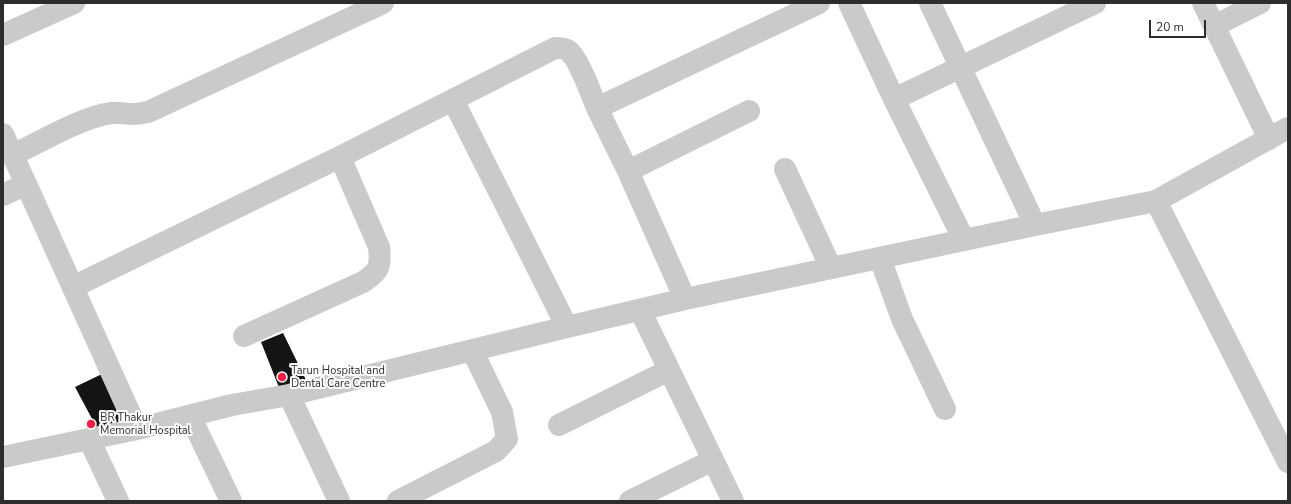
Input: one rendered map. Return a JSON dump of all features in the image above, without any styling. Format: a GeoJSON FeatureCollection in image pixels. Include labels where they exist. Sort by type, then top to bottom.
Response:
{"type":"FeatureCollection","features":[{"type":"Feature","properties":{"kind":"street"},"geometry":{"type":"LineString","coordinates":[[3,35],[74,3]]}},
{"type":"Feature","properties":{"kind":"street"},"geometry":{"type":"LineString","coordinates":[[13,155],[71,126],[95,117],[110,113],[121,112],[134,114],[148,112],[383,3]]}},
{"type":"Feature","properties":{"kind":"street"},"geometry":{"type":"LineString","coordinates":[[597,108],[819,3]]}},
{"type":"Feature","properties":{"kind":"street"},"geometry":{"type":"LineString","coordinates":[[849,3],[894,99],[964,240]]}},
{"type":"Feature","properties":{"kind":"street"},"geometry":{"type":"LineString","coordinates":[[930,3],[1035,225]]}},
{"type":"Feature","properties":{"kind":"street"},"geometry":{"type":"LineString","coordinates":[[894,99],[1095,3]]}},
{"type":"Feature","properties":{"kind":"street"},"geometry":{"type":"LineString","coordinates":[[1203,3],[1269,139]]}},
{"type":"Feature","properties":{"kind":"street"},"geometry":{"type":"LineString","coordinates":[[1214,26],[1260,3]]}},
{"type":"Feature","properties":{"kind":"street"},"geometry":{"type":"LineString","coordinates":[[73,287],[340,157],[555,48],[566,49],[572,54],[580,67],[597,108],[628,171],[685,299]]}},
{"type":"Feature","properties":{"kind":"street"},"geometry":{"type":"LineString","coordinates":[[453,100],[567,327]]}},
{"type":"Feature","properties":{"kind":"street"},"geometry":{"type":"LineString","coordinates":[[628,171],[749,111]]}},
{"type":"Feature","properties":{"kind":"street"},"geometry":{"type":"LineString","coordinates":[[3,458],[137,429],[232,405],[289,395],[685,299],[1156,201],[1288,128]]}},
{"type":"Feature","properties":{"kind":"street"},"geometry":{"type":"LineString","coordinates":[[3,134],[137,429]]}},
{"type":"Feature","properties":{"kind":"street"},"geometry":{"type":"LineString","coordinates":[[244,336],[363,282],[378,270],[380,262],[377,242],[340,157]]}},
{"type":"Feature","properties":{"kind":"street"},"geometry":{"type":"LineString","coordinates":[[785,169],[831,268]]}},
{"type":"Feature","properties":{"kind":"street"},"geometry":{"type":"LineString","coordinates":[[3,195],[26,184]]}},
{"type":"Feature","properties":{"kind":"street"},"geometry":{"type":"LineString","coordinates":[[1156,201],[1288,462]]}},
{"type":"Feature","properties":{"kind":"street"},"geometry":{"type":"LineString","coordinates":[[880,258],[902,319],[944,409]]}},
{"type":"Feature","properties":{"kind":"street"},"geometry":{"type":"LineString","coordinates":[[640,310],[733,501]]}},
{"type":"Feature","properties":{"kind":"street"},"geometry":{"type":"LineString","coordinates":[[398,501],[496,451],[507,439],[502,412],[472,350]]}},
{"type":"Feature","properties":{"kind":"street"},"geometry":{"type":"LineString","coordinates":[[559,425],[669,370]]}},
{"type":"Feature","properties":{"kind":"street"},"geometry":{"type":"LineString","coordinates":[[289,395],[339,501]]}},
{"type":"Feature","properties":{"kind":"street"},"geometry":{"type":"LineString","coordinates":[[190,416],[231,501]]}},
{"type":"Feature","properties":{"kind":"street"},"geometry":{"type":"LineString","coordinates":[[89,439],[118,501]]}},
{"type":"Feature","properties":{"kind":"street"},"geometry":{"type":"LineString","coordinates":[[630,501],[713,460]]}},
{"type":"Feature","properties":{"kind":"building"},"geometry":{"type":"Polygon","coordinates":[[[283,333],[307,382],[280,390],[261,342],[283,333]]]}},
{"type":"Feature","properties":{"kind":"building"},"geometry":{"type":"Polygon","coordinates":[[[104,373],[129,423],[98,430],[75,387],[104,373]]]}},
{"type":"Feature","properties":{"kind":"place","name":"Tarun Hospital and Dental Care Centre"},"geometry":{"type":"Point","coordinates":[282,377]}},
{"type":"Feature","properties":{"kind":"place","name":"BR Thakur Memorial Hospital"},"geometry":{"type":"Point","coordinates":[91,424]}}]}
